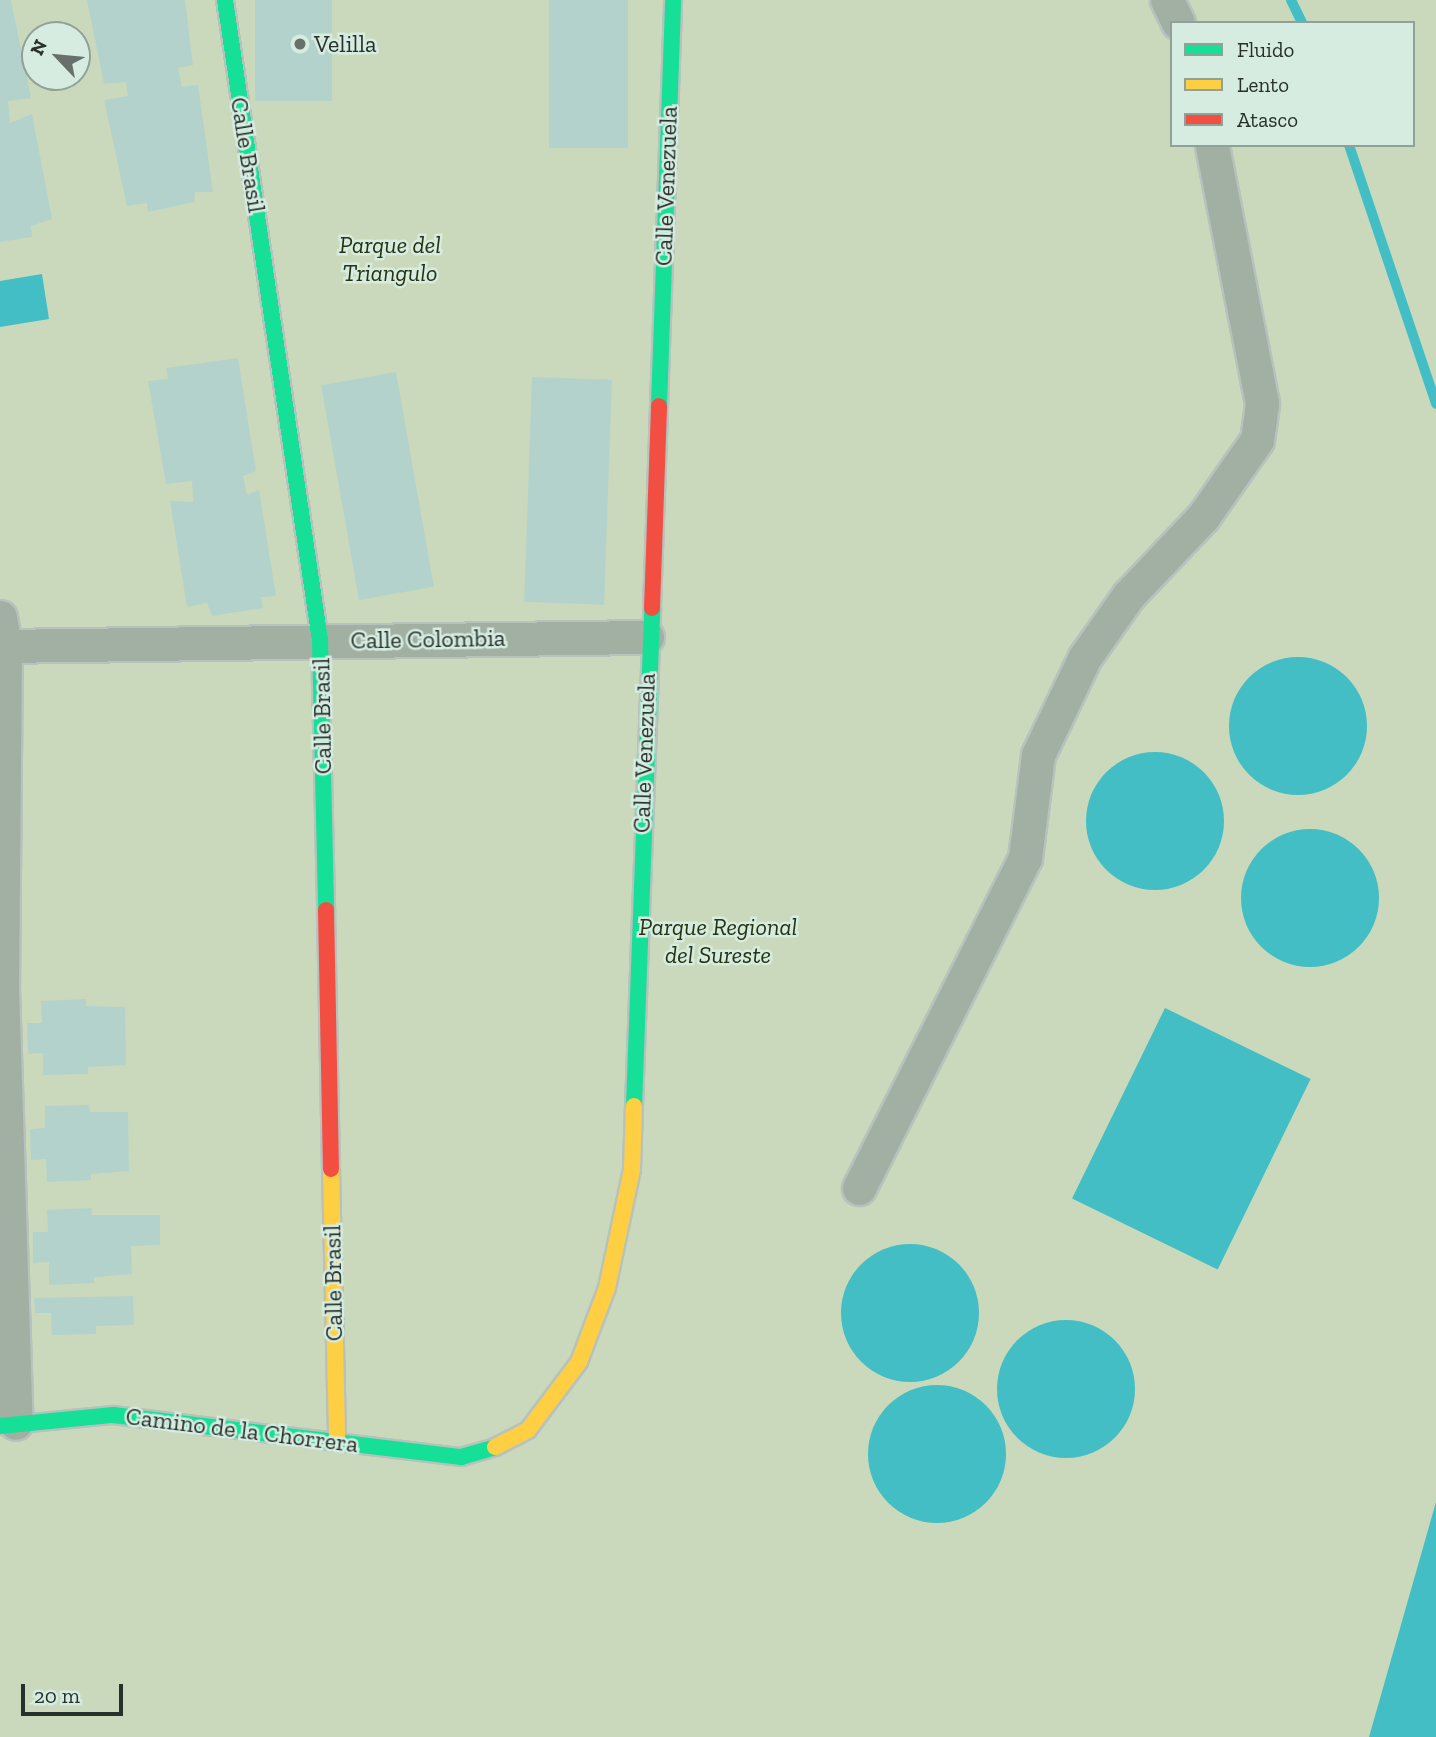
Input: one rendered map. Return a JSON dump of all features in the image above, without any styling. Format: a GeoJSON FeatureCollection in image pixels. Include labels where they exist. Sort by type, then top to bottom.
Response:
{"type":"FeatureCollection","features":[{"type":"Feature","properties":{"kind":"street","name":"Calle Brasil"},"geometry":{"type":"LineString","coordinates":[[225,0],[320,640],[337,1440]]}},
{"type":"Feature","properties":{"kind":"street","name":"Calle Venezuela"},"geometry":{"type":"LineString","coordinates":[[483,1453],[528,1430],[579,1362],[626,1219],[632,1169],[647,637],[673,0]]}},
{"type":"Feature","properties":{"kind":"street"},"geometry":{"type":"LineString","coordinates":[[1167,0],[1177,21]]}},
{"type":"Feature","properties":{"kind":"street"},"geometry":{"type":"LineString","coordinates":[[859,1188],[1025,858],[1038,755],[1085,657],[1128,596],[1203,517],[1257,440],[1262,403],[1212,147]]}},
{"type":"Feature","properties":{"kind":"street","name":"Calle Colombia"},"geometry":{"type":"LineString","coordinates":[[2,636],[320,640],[647,637]]}},
{"type":"Feature","properties":{"kind":"street"},"geometry":{"type":"LineString","coordinates":[[2,636],[1,988],[8,1424]]}},
{"type":"Feature","properties":{"kind":"street","name":"Camino de la Chorrera"},"geometry":{"type":"LineString","coordinates":[[8,1424],[113,1415],[461,1457],[483,1453]]}},
{"type":"Feature","properties":{"kind":"green space","name":"Parque Regional del Sureste"},"geometry":{"type":"Polygon","coordinates":[[[0,0],[1436,0],[1436,1737],[0,1737],[0,0]]]}},
{"type":"Feature","properties":{"kind":"water"},"geometry":{"type":"Polygon","coordinates":[[[42,274],[49,319],[0,327],[0,281],[42,274]]]}},
{"type":"Feature","properties":{"kind":"water"},"geometry":{"type":"Polygon","coordinates":[[[1298,657],[1324,662],[1347,677],[1362,700],[1367,726],[1362,752],[1347,775],[1324,790],[1298,795],[1272,790],[1249,775],[1234,752],[1229,726],[1234,700],[1249,677],[1272,662],[1298,657]]]}},
{"type":"Feature","properties":{"kind":"water"},"geometry":{"type":"Polygon","coordinates":[[[1155,752],[1181,757],[1204,772],[1219,795],[1224,821],[1219,847],[1204,870],[1181,885],[1155,890],[1129,885],[1106,870],[1091,847],[1086,821],[1091,795],[1106,772],[1129,757],[1155,752]]]}},
{"type":"Feature","properties":{"kind":"water"},"geometry":{"type":"Polygon","coordinates":[[[1310,829],[1336,834],[1359,849],[1374,872],[1379,898],[1374,924],[1359,947],[1336,962],[1310,967],[1284,962],[1261,947],[1246,924],[1241,898],[1246,872],[1261,849],[1284,834],[1310,829]]]}},
{"type":"Feature","properties":{"kind":"water"},"geometry":{"type":"Polygon","coordinates":[[[1165,1008],[1311,1079],[1218,1270],[1072,1199],[1165,1008]]]}},
{"type":"Feature","properties":{"kind":"water"},"geometry":{"type":"Polygon","coordinates":[[[910,1244],[936,1249],[959,1264],[974,1287],[979,1313],[974,1339],[959,1362],[936,1377],[910,1382],[884,1377],[861,1362],[846,1339],[841,1313],[846,1287],[861,1264],[884,1249],[910,1244]]]}},
{"type":"Feature","properties":{"kind":"water"},"geometry":{"type":"Polygon","coordinates":[[[1066,1320],[1092,1325],[1115,1340],[1130,1363],[1135,1389],[1130,1415],[1115,1438],[1092,1453],[1066,1458],[1040,1453],[1017,1438],[1002,1415],[997,1389],[1002,1363],[1017,1340],[1040,1325],[1066,1320]]]}},
{"type":"Feature","properties":{"kind":"water"},"geometry":{"type":"Polygon","coordinates":[[[937,1385],[963,1390],[986,1405],[1001,1428],[1006,1454],[1001,1480],[986,1503],[963,1518],[937,1523],[911,1518],[888,1503],[873,1480],[868,1454],[873,1428],[888,1405],[911,1390],[937,1385]]]}},
{"type":"Feature","properties":{"kind":"water"},"geometry":{"type":"Polygon","coordinates":[[[1436,1502],[1436,1737],[1369,1737],[1436,1502]]]}},
{"type":"Feature","properties":{"kind":"building"},"geometry":{"type":"Polygon","coordinates":[[[0,0],[11,0],[21,49],[21,91],[30,91],[31,98],[8,101],[10,123],[32,114],[52,219],[31,226],[32,237],[0,242],[0,0]]]}},
{"type":"Feature","properties":{"kind":"building"},"geometry":{"type":"Polygon","coordinates":[[[87,0],[185,0],[193,65],[178,68],[182,87],[198,85],[213,192],[195,192],[194,202],[148,212],[147,203],[127,206],[104,100],[128,96],[126,82],[104,84],[87,0]]]}},
{"type":"Feature","properties":{"kind":"building","name":"Velilla"},"geometry":{"type":"Polygon","coordinates":[[[255,0],[332,0],[332,101],[255,101],[255,0]]]}},
{"type":"Feature","properties":{"kind":"building"},"geometry":{"type":"Polygon","coordinates":[[[549,0],[628,0],[628,148],[549,148],[549,0]]]}},
{"type":"Feature","properties":{"kind":"building"},"geometry":{"type":"Polygon","coordinates":[[[238,358],[256,471],[243,476],[247,495],[259,490],[276,596],[261,597],[263,608],[212,616],[207,603],[187,607],[170,501],[193,502],[192,481],[166,484],[148,381],[168,379],[166,368],[238,358]]]}},
{"type":"Feature","properties":{"kind":"building"},"geometry":{"type":"Polygon","coordinates":[[[396,372],[434,587],[359,600],[321,385],[396,372]]]}},
{"type":"Feature","properties":{"kind":"building"},"geometry":{"type":"Polygon","coordinates":[[[532,377],[612,380],[604,605],[524,602],[532,377]]]}},
{"type":"Feature","properties":{"kind":"building"},"geometry":{"type":"Polygon","coordinates":[[[86,999],[86,1006],[125,1007],[126,1065],[88,1067],[88,1074],[43,1075],[43,1053],[28,1054],[27,1023],[42,1023],[41,1001],[86,999]]]}},
{"type":"Feature","properties":{"kind":"building"},"geometry":{"type":"Polygon","coordinates":[[[89,1105],[90,1112],[128,1112],[129,1171],[91,1174],[91,1180],[47,1182],[46,1159],[31,1160],[30,1129],[45,1128],[45,1106],[89,1105]]]}},
{"type":"Feature","properties":{"kind":"building"},"geometry":{"type":"Polygon","coordinates":[[[92,1208],[91,1215],[160,1215],[160,1245],[131,1246],[132,1274],[94,1277],[94,1283],[49,1285],[49,1262],[33,1263],[33,1232],[48,1232],[47,1210],[92,1208]]]}},
{"type":"Feature","properties":{"kind":"building"},"geometry":{"type":"Polygon","coordinates":[[[133,1296],[134,1325],[96,1326],[96,1334],[52,1335],[51,1313],[35,1313],[34,1298],[133,1296]]]}},
{"type":"Feature","properties":{"kind":"waterway"},"geometry":{"type":"LineString","coordinates":[[1291,0],[1301,21]]}},
{"type":"Feature","properties":{"kind":"waterway"},"geometry":{"type":"LineString","coordinates":[[1350,147],[1436,404]]}},
{"type":"Feature","properties":{"kind":"traffic: fast"},"geometry":{"type":"LineString","coordinates":[[225,0],[320,640],[326,910]]}},
{"type":"Feature","properties":{"kind":"traffic: fast"},"geometry":{"type":"LineString","coordinates":[[659,406],[673,0]]}},
{"type":"Feature","properties":{"kind":"traffic: fast"},"geometry":{"type":"LineString","coordinates":[[634,1106],[652,608]]}},
{"type":"Feature","properties":{"kind":"traffic: fast"},"geometry":{"type":"LineString","coordinates":[[0,1426],[113,1415],[461,1457],[495,1447]]}},
{"type":"Feature","properties":{"kind":"traffic: slow"},"geometry":{"type":"LineString","coordinates":[[495,1447],[528,1430],[579,1362],[607,1288],[632,1169],[634,1106]]}},
{"type":"Feature","properties":{"kind":"traffic: slow"},"geometry":{"type":"LineString","coordinates":[[331,1169],[337,1440]]}},
{"type":"Feature","properties":{"kind":"traffic: jam"},"geometry":{"type":"LineString","coordinates":[[652,608],[659,406]]}},
{"type":"Feature","properties":{"kind":"traffic: jam"},"geometry":{"type":"LineString","coordinates":[[326,910],[331,1169]]}},
{"type":"Feature","properties":{"kind":"place","name":"Velilla"},"geometry":{"type":"Point","coordinates":[300,44]}},
{"type":"Feature","properties":{"kind":"park label","name":"Parque del Triangulo"},"geometry":{"type":"Point","coordinates":[390,259]}}]}
